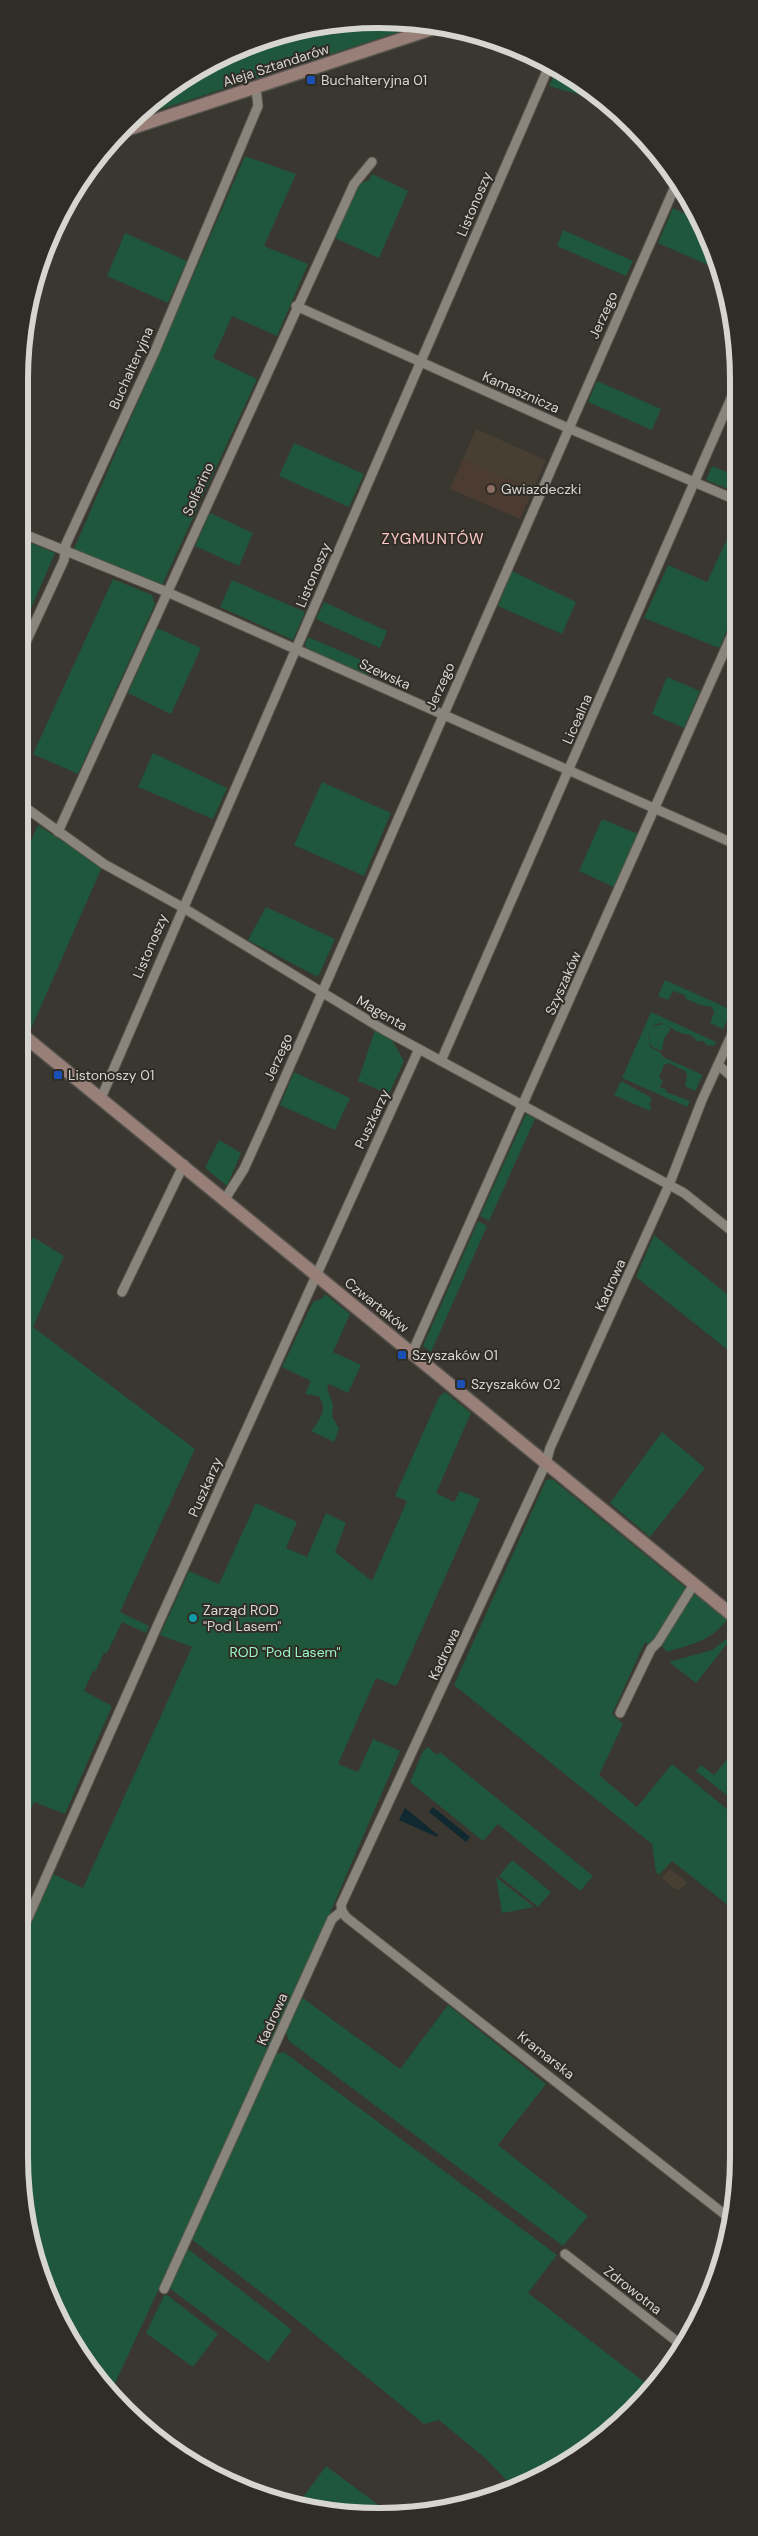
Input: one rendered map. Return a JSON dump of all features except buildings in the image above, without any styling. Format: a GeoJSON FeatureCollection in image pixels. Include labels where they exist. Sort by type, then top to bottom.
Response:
{"type":"FeatureCollection","features":[{"type":"Feature","properties":{"kind":"street","name":"Aleja Sztandarów"},"geometry":{"type":"LineString","coordinates":[[132,128],[426,31]]}},
{"type":"Feature","properties":{"kind":"street","name":"Listonoszy"},"geometry":{"type":"LineString","coordinates":[[100,1098],[547,71]]}},
{"type":"Feature","properties":{"kind":"street","name":"Buchalteryjna"},"geometry":{"type":"LineString","coordinates":[[28,638],[64,560],[66,544],[155,351],[258,106],[256,88]]}},
{"type":"Feature","properties":{"kind":"street","name":"Solferino"},"geometry":{"type":"LineString","coordinates":[[58,832],[296,306],[354,184],[372,162]]}},
{"type":"Feature","properties":{"kind":"street","name":"Jerzego"},"geometry":{"type":"LineString","coordinates":[[225,1200],[244,1169],[674,189]]}},
{"type":"Feature","properties":{"kind":"street","name":"Kamasznicza"},"geometry":{"type":"LineString","coordinates":[[296,306],[568,428],[730,497]]}},
{"type":"Feature","properties":{"kind":"street","name":"Licealna"},"geometry":{"type":"LineString","coordinates":[[441,1062],[730,400]]}},
{"type":"Feature","properties":{"kind":"street","name":"Szewska"},"geometry":{"type":"LineString","coordinates":[[28,536],[167,592],[568,772],[730,842]]}},
{"type":"Feature","properties":{"kind":"street","name":"Szyszaków"},"geometry":{"type":"LineString","coordinates":[[412,1353],[730,639]]}},
{"type":"Feature","properties":{"kind":"street","name":"Magenta"},"geometry":{"type":"LineString","coordinates":[[28,810],[104,864],[182,907],[441,1062],[684,1193],[730,1230]]}},
{"type":"Feature","properties":{"kind":"street","name":"Kadrowa"},"geometry":{"type":"LineString","coordinates":[[164,2289],[332,1918],[342,1911],[341,1905],[546,1463],[550,1448],[669,1185],[730,1038]]}},
{"type":"Feature","properties":{"kind":"street","name":"Czwartaków"},"geometry":{"type":"LineString","coordinates":[[28,1039],[184,1164],[225,1200],[730,1613]]}},
{"type":"Feature","properties":{"kind":"street","name":"Puszkarzy"},"geometry":{"type":"LineString","coordinates":[[28,1918],[316,1274],[419,1049]]}},
{"type":"Feature","properties":{"kind":"street"},"geometry":{"type":"LineString","coordinates":[[718,1065],[730,1075]]}},
{"type":"Feature","properties":{"kind":"street"},"geometry":{"type":"LineString","coordinates":[[122,1292],[184,1164]]}},
{"type":"Feature","properties":{"kind":"street"},"geometry":{"type":"LineString","coordinates":[[620,1713],[651,1649],[658,1642],[694,1584]]}},
{"type":"Feature","properties":{"kind":"street","name":"Kramarska"},"geometry":{"type":"LineString","coordinates":[[342,1911],[346,1917],[726,2214]]}},
{"type":"Feature","properties":{"kind":"street","name":"Zdrowotna"},"geometry":{"type":"LineString","coordinates":[[565,2254],[677,2342]]}},
{"type":"Feature","properties":{"kind":"shaded area"},"geometry":{"type":"Polygon","coordinates":[[[476,429],[546,460],[533,490],[463,459],[476,429]]]}},
{"type":"Feature","properties":{"kind":"shaded area","name":"Gwiazdeczki"},"geometry":{"type":"Polygon","coordinates":[[[463,459],[533,490],[520,519],[450,489],[463,459]]]}},
{"type":"Feature","properties":{"kind":"shaded area"},"geometry":{"type":"Polygon","coordinates":[[[670,1869],[688,1883],[679,1890],[662,1878],[670,1869]]]}},
{"type":"Feature","properties":{"kind":"green space"},"geometry":{"type":"Polygon","coordinates":[[[356,28],[408,29],[149,113],[165,100],[203,75],[244,54],[266,46],[310,34],[356,28]]]}},
{"type":"Feature","properties":{"kind":"green space"},"geometry":{"type":"Polygon","coordinates":[[[554,75],[590,98],[549,86],[554,75]]]}},
{"type":"Feature","properties":{"kind":"green space"},"geometry":{"type":"Polygon","coordinates":[[[245,156],[296,174],[264,246],[308,264],[277,336],[232,316],[213,358],[257,379],[162,585],[73,551],[245,156]]]}},
{"type":"Feature","properties":{"kind":"green space"},"geometry":{"type":"Polygon","coordinates":[[[372,174],[408,191],[379,258],[335,238],[359,184],[369,180],[372,174]]]}},
{"type":"Feature","properties":{"kind":"green space"},"geometry":{"type":"Polygon","coordinates":[[[673,208],[690,216],[704,244],[712,267],[658,243],[673,208]]]}},
{"type":"Feature","properties":{"kind":"green space"},"geometry":{"type":"Polygon","coordinates":[[[563,230],[633,261],[626,276],[557,246],[563,230]]]}},
{"type":"Feature","properties":{"kind":"green space"},"geometry":{"type":"Polygon","coordinates":[[[125,233],[187,261],[168,303],[107,276],[125,233]]]}},
{"type":"Feature","properties":{"kind":"green space"},"geometry":{"type":"Polygon","coordinates":[[[597,381],[661,409],[652,430],[588,402],[597,381]]]}},
{"type":"Feature","properties":{"kind":"green space"},"geometry":{"type":"Polygon","coordinates":[[[294,443],[364,474],[349,507],[279,476],[294,443]]]}},
{"type":"Feature","properties":{"kind":"green space"},"geometry":{"type":"Polygon","coordinates":[[[712,466],[730,474],[730,490],[706,480],[712,466]]]}},
{"type":"Feature","properties":{"kind":"green space"},"geometry":{"type":"Polygon","coordinates":[[[210,513],[253,533],[239,566],[195,546],[210,513]]]}},
{"type":"Feature","properties":{"kind":"green space"},"geometry":{"type":"Polygon","coordinates":[[[730,533],[730,624],[719,648],[644,618],[668,565],[707,582],[730,533]]]}},
{"type":"Feature","properties":{"kind":"green space"},"geometry":{"type":"Polygon","coordinates":[[[28,542],[55,553],[28,615],[28,542]]]}},
{"type":"Feature","properties":{"kind":"green space"},"geometry":{"type":"Polygon","coordinates":[[[512,571],[576,602],[562,634],[498,606],[512,571]]]}},
{"type":"Feature","properties":{"kind":"green space"},"geometry":{"type":"Polygon","coordinates":[[[113,579],[152,595],[155,604],[78,774],[33,754],[113,579]]]}},
{"type":"Feature","properties":{"kind":"green space"},"geometry":{"type":"Polygon","coordinates":[[[232,580],[305,612],[293,640],[220,607],[232,580]]]}},
{"type":"Feature","properties":{"kind":"green space"},"geometry":{"type":"Polygon","coordinates":[[[324,602],[387,631],[380,648],[316,619],[324,602]]]}},
{"type":"Feature","properties":{"kind":"green space"},"geometry":{"type":"Polygon","coordinates":[[[157,628],[201,648],[171,714],[128,693],[157,628]]]}},
{"type":"Feature","properties":{"kind":"green space"},"geometry":{"type":"Polygon","coordinates":[[[308,637],[373,665],[368,677],[307,649],[305,645],[308,637]]]}},
{"type":"Feature","properties":{"kind":"green space"},"geometry":{"type":"Polygon","coordinates":[[[667,677],[700,691],[684,728],[652,714],[667,677]]]}},
{"type":"Feature","properties":{"kind":"green space"},"geometry":{"type":"Polygon","coordinates":[[[153,753],[227,788],[213,819],[138,787],[153,753]]]}},
{"type":"Feature","properties":{"kind":"green space"},"geometry":{"type":"Polygon","coordinates":[[[322,782],[391,813],[364,876],[294,845],[322,782]]]}},
{"type":"Feature","properties":{"kind":"green space"},"geometry":{"type":"Polygon","coordinates":[[[602,819],[638,834],[614,887],[579,871],[602,819]]]}},
{"type":"Feature","properties":{"kind":"green space"},"geometry":{"type":"Polygon","coordinates":[[[38,825],[102,867],[31,1029],[28,1026],[28,848],[38,825]]]}},
{"type":"Feature","properties":{"kind":"green space"},"geometry":{"type":"Polygon","coordinates":[[[266,907],[335,939],[318,977],[248,940],[266,907]]]}},
{"type":"Feature","properties":{"kind":"green space"},"geometry":{"type":"Polygon","coordinates":[[[665,980],[730,1009],[730,1014],[723,1029],[710,1023],[714,1013],[712,1007],[700,1005],[686,999],[685,995],[673,991],[668,1000],[658,996],[665,980]]]}},
{"type":"Feature","properties":{"kind":"green space"},"geometry":{"type":"Polygon","coordinates":[[[651,1012],[716,1042],[714,1046],[707,1045],[703,1041],[697,1041],[691,1035],[680,1033],[662,1023],[654,1025],[652,1034],[648,1037],[650,1047],[660,1052],[663,1057],[703,1075],[695,1091],[685,1086],[687,1076],[685,1071],[669,1063],[664,1065],[659,1078],[663,1080],[660,1087],[667,1090],[666,1092],[690,1101],[687,1107],[622,1078],[651,1012]]]}},
{"type":"Feature","properties":{"kind":"green space"},"geometry":{"type":"Polygon","coordinates":[[[664,1024],[671,1029],[664,1039],[662,1051],[652,1047],[648,1040],[654,1026],[664,1024]]]}},
{"type":"Feature","properties":{"kind":"green space"},"geometry":{"type":"Polygon","coordinates":[[[375,1030],[392,1040],[404,1061],[389,1094],[358,1081],[375,1030]]]}},
{"type":"Feature","properties":{"kind":"green space"},"geometry":{"type":"Polygon","coordinates":[[[294,1072],[350,1098],[335,1130],[280,1105],[294,1072]]]}},
{"type":"Feature","properties":{"kind":"green space"},"geometry":{"type":"Polygon","coordinates":[[[621,1081],[652,1098],[649,1105],[651,1107],[650,1111],[614,1095],[621,1081]]]}},
{"type":"Feature","properties":{"kind":"green space"},"geometry":{"type":"Polygon","coordinates":[[[526,1114],[535,1119],[489,1221],[480,1216],[526,1114]]]}},
{"type":"Feature","properties":{"kind":"green space"},"geometry":{"type":"Polygon","coordinates":[[[219,1140],[241,1153],[227,1186],[205,1168],[219,1140]]]}},
{"type":"Feature","properties":{"kind":"green space"},"geometry":{"type":"Polygon","coordinates":[[[478,1221],[487,1226],[431,1352],[423,1346],[478,1221]]]}},
{"type":"Feature","properties":{"kind":"green space"},"geometry":{"type":"Polygon","coordinates":[[[654,1235],[730,1297],[730,1352],[636,1277],[654,1235]]]}},
{"type":"Feature","properties":{"kind":"green space"},"geometry":{"type":"Polygon","coordinates":[[[33,1237],[64,1256],[33,1327],[195,1449],[120,1612],[149,1626],[146,1633],[122,1622],[107,1653],[104,1653],[95,1672],[93,1671],[84,1691],[112,1706],[65,1814],[34,1802],[28,1815],[28,1250],[33,1237]]]}},
{"type":"Feature","properties":{"kind":"green space"},"geometry":{"type":"Polygon","coordinates":[[[325,1294],[350,1314],[333,1352],[361,1365],[348,1393],[329,1384],[327,1389],[333,1404],[332,1416],[339,1429],[334,1442],[311,1431],[320,1419],[323,1405],[318,1396],[305,1394],[311,1381],[282,1367],[313,1302],[323,1298],[325,1294]]]}},
{"type":"Feature","properties":{"kind":"green space","name":"ROD \"Pod Lasem\""},"geometry":{"type":"Polygon","coordinates":[[[445,1392],[471,1413],[436,1493],[454,1502],[460,1491],[480,1499],[398,1683],[396,1686],[376,1678],[338,1764],[358,1772],[373,1739],[400,1751],[330,1913],[333,1915],[113,2387],[100,2371],[75,2333],[54,2292],[39,2248],[34,2226],[28,2180],[28,1931],[53,1874],[83,1888],[192,1647],[160,1635],[189,1571],[219,1584],[256,1503],[297,1522],[286,1548],[307,1557],[326,1513],[346,1523],[335,1552],[372,1581],[407,1501],[395,1496],[439,1397],[445,1392]]]}},
{"type":"Feature","properties":{"kind":"green space"},"geometry":{"type":"Polygon","coordinates":[[[662,1432],[705,1468],[650,1537],[610,1503],[662,1432]]]}},
{"type":"Feature","properties":{"kind":"green space"},"geometry":{"type":"Polygon","coordinates":[[[552,1479],[686,1588],[656,1640],[650,1646],[645,1642],[612,1714],[623,1724],[599,1775],[637,1807],[672,1764],[730,1812],[730,1907],[672,1861],[659,1875],[656,1872],[652,1844],[454,1685],[546,1480],[552,1479]]]}},
{"type":"Feature","properties":{"kind":"green space"},"geometry":{"type":"Polygon","coordinates":[[[693,1593],[727,1620],[707,1638],[667,1652],[661,1645],[693,1593]]]}},
{"type":"Feature","properties":{"kind":"green space"},"geometry":{"type":"Polygon","coordinates":[[[728,1638],[730,1640],[696,1683],[669,1662],[712,1650],[728,1638]]]}},
{"type":"Feature","properties":{"kind":"green space"},"geometry":{"type":"Polygon","coordinates":[[[428,1747],[437,1755],[440,1752],[593,1876],[580,1891],[498,1824],[483,1841],[410,1782],[423,1751],[428,1747]]]}},
{"type":"Feature","properties":{"kind":"green space"},"geometry":{"type":"Polygon","coordinates":[[[730,1756],[730,1798],[696,1771],[701,1765],[714,1775],[730,1756]]]}},
{"type":"Feature","properties":{"kind":"green space"},"geometry":{"type":"Polygon","coordinates":[[[512,1860],[551,1892],[538,1907],[499,1876],[512,1860]]]}},
{"type":"Feature","properties":{"kind":"green space"},"geometry":{"type":"Polygon","coordinates":[[[496,1877],[534,1907],[502,1913],[496,1877]]]}},
{"type":"Feature","properties":{"kind":"green space"},"geometry":{"type":"Polygon","coordinates":[[[300,1996],[400,2069],[448,2005],[546,2084],[498,2145],[588,2216],[563,2246],[289,2041],[285,2030],[300,1996]]]}},
{"type":"Feature","properties":{"kind":"green space"},"geometry":{"type":"Polygon","coordinates":[[[284,2052],[557,2255],[528,2293],[647,2384],[628,2406],[593,2436],[574,2449],[555,2461],[510,2484],[485,2458],[439,2420],[424,2424],[286,2311],[191,2239],[275,2054],[284,2052]]]}},
{"type":"Feature","properties":{"kind":"green space"},"geometry":{"type":"Polygon","coordinates":[[[187,2248],[292,2330],[268,2362],[168,2287],[187,2248]]]}},
{"type":"Feature","properties":{"kind":"green space"},"geometry":{"type":"Polygon","coordinates":[[[167,2295],[218,2334],[193,2367],[146,2333],[164,2296],[167,2295]]]}},
{"type":"Feature","properties":{"kind":"green space"},"geometry":{"type":"Polygon","coordinates":[[[326,2466],[382,2508],[356,2508],[301,2500],[326,2466]]]}},
{"type":"Feature","properties":{"kind":"water"},"geometry":{"type":"Polygon","coordinates":[[[433,1807],[470,1837],[466,1842],[429,1812],[433,1807]]]}},
{"type":"Feature","properties":{"kind":"water"},"geometry":{"type":"Polygon","coordinates":[[[405,1808],[438,1835],[437,1837],[399,1820],[405,1808]]]}},
{"type":"Feature","properties":{"kind":"place","name":"Buchalteryjna 01"},"geometry":{"type":"Point","coordinates":[311,80]}},
{"type":"Feature","properties":{"kind":"place","name":"Gwiazdeczki"},"geometry":{"type":"Point","coordinates":[491,489]}},
{"type":"Feature","properties":{"kind":"place","name":"Listonoszy 01"},"geometry":{"type":"Point","coordinates":[58,1075]}},
{"type":"Feature","properties":{"kind":"place","name":"Szyszaków 01"},"geometry":{"type":"Point","coordinates":[402,1355]}},
{"type":"Feature","properties":{"kind":"place","name":"Szyszaków 02"},"geometry":{"type":"Point","coordinates":[461,1384]}},
{"type":"Feature","properties":{"kind":"place","name":"Zarząd ROD \"Pod Lasem\""},"geometry":{"type":"Point","coordinates":[193,1618]}},
{"type":"Feature","properties":{"kind":"district","name":"ZYGMUNTÓW"},"geometry":{"type":"Point","coordinates":[433,539]}}]}
